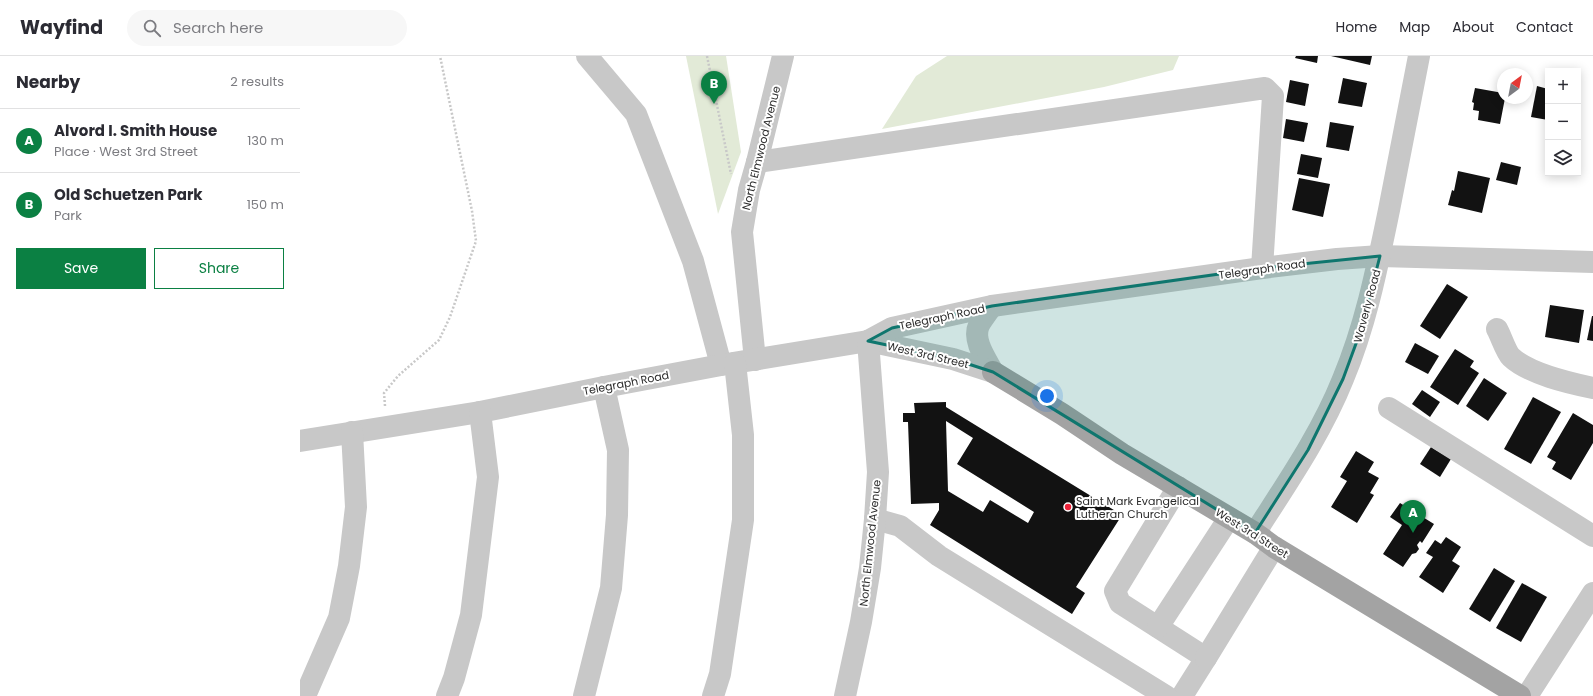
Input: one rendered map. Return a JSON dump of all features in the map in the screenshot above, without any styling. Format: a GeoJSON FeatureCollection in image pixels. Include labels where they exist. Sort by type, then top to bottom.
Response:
{"type":"FeatureCollection","features":[{"type":"Feature","properties":{"kind":"main road","name":"West 3rd Street"},"geometry":{"type":"LineString","coordinates":[[993,372],[1255,533],[1274,547],[1520,696]]}},
{"type":"Feature","properties":{"kind":"street"},"geometry":{"type":"LineString","coordinates":[[587,56],[636,114],[693,261],[737,363],[742,435],[743,520],[720,674],[713,696]]}},
{"type":"Feature","properties":{"kind":"street","name":"North Elmwood Avenue"},"geometry":{"type":"LineString","coordinates":[[737,363],[742,232],[749,190],[783,56]]}},
{"type":"Feature","properties":{"kind":"street","name":"Waverly Road"},"geometry":{"type":"LineString","coordinates":[[1255,533],[1308,450],[1343,379],[1362,330],[1380,256],[1419,56]]}},
{"type":"Feature","properties":{"kind":"street"},"geometry":{"type":"LineString","coordinates":[[757,162],[1265,88],[1273,96],[1262,268]]}},
{"type":"Feature","properties":{"kind":"street","name":"Telegraph Road"},"geometry":{"type":"LineString","coordinates":[[300,441],[480,412],[604,387],[868,341],[892,328],[992,306],[1262,268],[1337,259],[1380,256],[1593,262]]}},
{"type":"Feature","properties":{"kind":"street"},"geometry":{"type":"LineString","coordinates":[[992,306],[979,326],[977,333],[978,342],[993,372]]}},
{"type":"Feature","properties":{"kind":"street"},"geometry":{"type":"LineString","coordinates":[[1497,329],[1510,357],[1534,371],[1571,383],[1593,388]]}},
{"type":"Feature","properties":{"kind":"street","name":"North Elmwood Avenue"},"geometry":{"type":"LineString","coordinates":[[845,696],[862,614],[875,519],[878,472],[868,341]]}},
{"type":"Feature","properties":{"kind":"street","name":"West 3rd Street"},"geometry":{"type":"LineString","coordinates":[[868,341],[954,359],[993,372]]}},
{"type":"Feature","properties":{"kind":"street"},"geometry":{"type":"LineString","coordinates":[[584,696],[611,588],[617,515],[618,450],[604,387]]}},
{"type":"Feature","properties":{"kind":"street"},"geometry":{"type":"LineString","coordinates":[[1389,408],[1593,536]]}},
{"type":"Feature","properties":{"kind":"street"},"geometry":{"type":"LineString","coordinates":[[447,696],[454,678],[471,615],[488,477],[480,412]]}},
{"type":"Feature","properties":{"kind":"street"},"geometry":{"type":"LineString","coordinates":[[305,696],[339,618],[349,566],[356,507],[352,432]]}},
{"type":"Feature","properties":{"kind":"street"},"geometry":{"type":"LineString","coordinates":[[1178,487],[1115,591],[1120,603],[1206,658]]}},
{"type":"Feature","properties":{"kind":"street"},"geometry":{"type":"LineString","coordinates":[[1158,627],[1229,518]]}},
{"type":"Feature","properties":{"kind":"street"},"geometry":{"type":"LineString","coordinates":[[875,519],[900,526],[939,556],[1166,696]]}},
{"type":"Feature","properties":{"kind":"street"},"geometry":{"type":"LineString","coordinates":[[1182,696],[1274,547]]}},
{"type":"Feature","properties":{"kind":"street"},"geometry":{"type":"LineString","coordinates":[[1527,696],[1593,593]]}},
{"type":"Feature","properties":{"kind":"path"},"geometry":{"type":"LineString","coordinates":[[388,427],[384,393],[398,376],[439,340],[450,317],[476,241],[472,211],[440,56]]}},
{"type":"Feature","properties":{"kind":"path"},"geometry":{"type":"LineString","coordinates":[[707,56],[732,178]]}},
{"type":"Feature","properties":{"kind":"highlighted area"},"geometry":{"type":"Polygon","coordinates":[[[1380,256],[1361,330],[1343,379],[1308,450],[1255,533],[993,372],[953,359],[868,341],[892,328],[992,306],[1262,268],[1380,256]]]}},
{"type":"Feature","properties":{"kind":"green space"},"geometry":{"type":"Polygon","coordinates":[[[686,56],[726,56],[741,152],[718,214],[686,56]]]}},
{"type":"Feature","properties":{"kind":"green space"},"geometry":{"type":"Polygon","coordinates":[[[947,56],[1179,56],[1173,70],[1104,87],[882,129],[916,76],[947,56]]]}},
{"type":"Feature","properties":{"kind":"building"},"geometry":{"type":"Polygon","coordinates":[[[1296,56],[1318,56],[1317,63],[1295,58],[1296,56]]]}},
{"type":"Feature","properties":{"kind":"building"},"geometry":{"type":"Polygon","coordinates":[[[1331,56],[1372,56],[1370,65],[1331,56]]]}},
{"type":"Feature","properties":{"kind":"building"},"geometry":{"type":"Polygon","coordinates":[[[1343,78],[1367,83],[1362,107],[1338,103],[1343,78]]]}},
{"type":"Feature","properties":{"kind":"building"},"geometry":{"type":"Polygon","coordinates":[[[1290,80],[1309,84],[1305,106],[1286,102],[1290,80]]]}},
{"type":"Feature","properties":{"kind":"building"},"geometry":{"type":"Polygon","coordinates":[[[1537,86],[1545,88],[1545,119],[1531,117],[1537,86]]]}},
{"type":"Feature","properties":{"kind":"building"},"geometry":{"type":"Polygon","coordinates":[[[1475,88],[1497,92],[1497,104],[1504,104],[1500,124],[1478,120],[1479,111],[1473,110],[1474,103],[1472,102],[1475,88]]]}},
{"type":"Feature","properties":{"kind":"building"},"geometry":{"type":"Polygon","coordinates":[[[1286,119],[1308,123],[1304,142],[1283,138],[1286,119]]]}},
{"type":"Feature","properties":{"kind":"building"},"geometry":{"type":"Polygon","coordinates":[[[1330,122],[1354,126],[1349,151],[1326,147],[1330,122]]]}},
{"type":"Feature","properties":{"kind":"building"},"geometry":{"type":"Polygon","coordinates":[[[1301,154],[1322,158],[1318,178],[1297,174],[1301,154]]]}},
{"type":"Feature","properties":{"kind":"building"},"geometry":{"type":"Polygon","coordinates":[[[1501,162],[1521,167],[1517,185],[1496,180],[1501,162]]]}},
{"type":"Feature","properties":{"kind":"building"},"geometry":{"type":"Polygon","coordinates":[[[1458,171],[1490,178],[1482,213],[1448,205],[1452,190],[1454,191],[1458,171]]]}},
{"type":"Feature","properties":{"kind":"building"},"geometry":{"type":"Polygon","coordinates":[[[1299,178],[1330,184],[1323,217],[1292,210],[1299,178]]]}},
{"type":"Feature","properties":{"kind":"building"},"geometry":{"type":"Polygon","coordinates":[[[1447,284],[1468,297],[1440,339],[1420,326],[1447,284]]]}},
{"type":"Feature","properties":{"kind":"building"},"geometry":{"type":"Polygon","coordinates":[[[1550,305],[1584,310],[1579,343],[1545,337],[1550,305]]]}},
{"type":"Feature","properties":{"kind":"building"},"geometry":{"type":"Polygon","coordinates":[[[1593,316],[1593,341],[1587,340],[1593,316]]]}},
{"type":"Feature","properties":{"kind":"building"},"geometry":{"type":"Polygon","coordinates":[[[1415,343],[1439,356],[1428,374],[1405,362],[1415,343]]]}},
{"type":"Feature","properties":{"kind":"building"},"geometry":{"type":"Polygon","coordinates":[[[1455,349],[1474,361],[1470,367],[1479,373],[1458,405],[1430,387],[1455,349]]]}},
{"type":"Feature","properties":{"kind":"building"},"geometry":{"type":"Polygon","coordinates":[[[1484,378],[1507,393],[1488,421],[1466,406],[1484,378]]]}},
{"type":"Feature","properties":{"kind":"building"},"geometry":{"type":"Polygon","coordinates":[[[1422,390],[1440,402],[1430,417],[1412,404],[1422,390]]]}},
{"type":"Feature","properties":{"kind":"building"},"geometry":{"type":"Polygon","coordinates":[[[1533,397],[1561,412],[1531,464],[1504,449],[1533,397]]]}},
{"type":"Feature","properties":{"kind":"building","name":"Saint Mark Evangelical Lutheran Church"},"geometry":{"type":"Polygon","coordinates":[[[946,402],[946,407],[1122,515],[1076,587],[1085,593],[1072,614],[930,525],[939,510],[939,503],[911,504],[908,422],[903,422],[903,413],[915,413],[914,403],[946,402]],[[946,421],[948,491],[983,512],[990,500],[1028,523],[1034,512],[957,464],[973,438],[946,421]]]}},
{"type":"Feature","properties":{"kind":"building"},"geometry":{"type":"Polygon","coordinates":[[[1573,413],[1593,425],[1593,443],[1571,480],[1552,469],[1556,462],[1547,457],[1573,413]]]}},
{"type":"Feature","properties":{"kind":"building"},"geometry":{"type":"Polygon","coordinates":[[[1431,447],[1451,459],[1440,477],[1420,464],[1431,447]]]}},
{"type":"Feature","properties":{"kind":"building"},"geometry":{"type":"Polygon","coordinates":[[[1356,451],[1374,462],[1368,472],[1379,478],[1370,493],[1374,495],[1357,523],[1331,507],[1347,481],[1340,477],[1356,451]]]}},
{"type":"Feature","properties":{"kind":"building"},"geometry":{"type":"Polygon","coordinates":[[[1400,503],[1434,524],[1422,543],[1420,541],[1417,545],[1419,549],[1416,553],[1412,554],[1403,567],[1383,554],[1402,525],[1390,517],[1400,503]]]}},
{"type":"Feature","properties":{"kind":"building"},"geometry":{"type":"Polygon","coordinates":[[[1446,537],[1461,547],[1452,561],[1460,566],[1443,593],[1419,577],[1433,557],[1426,553],[1435,540],[1441,544],[1446,537]]]}},
{"type":"Feature","properties":{"kind":"building"},"geometry":{"type":"Polygon","coordinates":[[[1494,568],[1515,581],[1490,622],[1469,609],[1494,568]]]}},
{"type":"Feature","properties":{"kind":"building"},"geometry":{"type":"Polygon","coordinates":[[[1522,583],[1547,597],[1521,642],[1496,628],[1522,583]]]}},
{"type":"Feature","properties":{"kind":"place","name":"Old Schuetzen Park"},"geometry":{"type":"Point","coordinates":[714,104]}},
{"type":"Feature","properties":{"kind":"place","name":"Saint Mark Evangelical Lutheran Church"},"geometry":{"type":"Point","coordinates":[1068,507]}},
{"type":"Feature","properties":{"kind":"place","name":"Alvord I. Smith House"},"geometry":{"type":"Point","coordinates":[1413,533]}}]}
